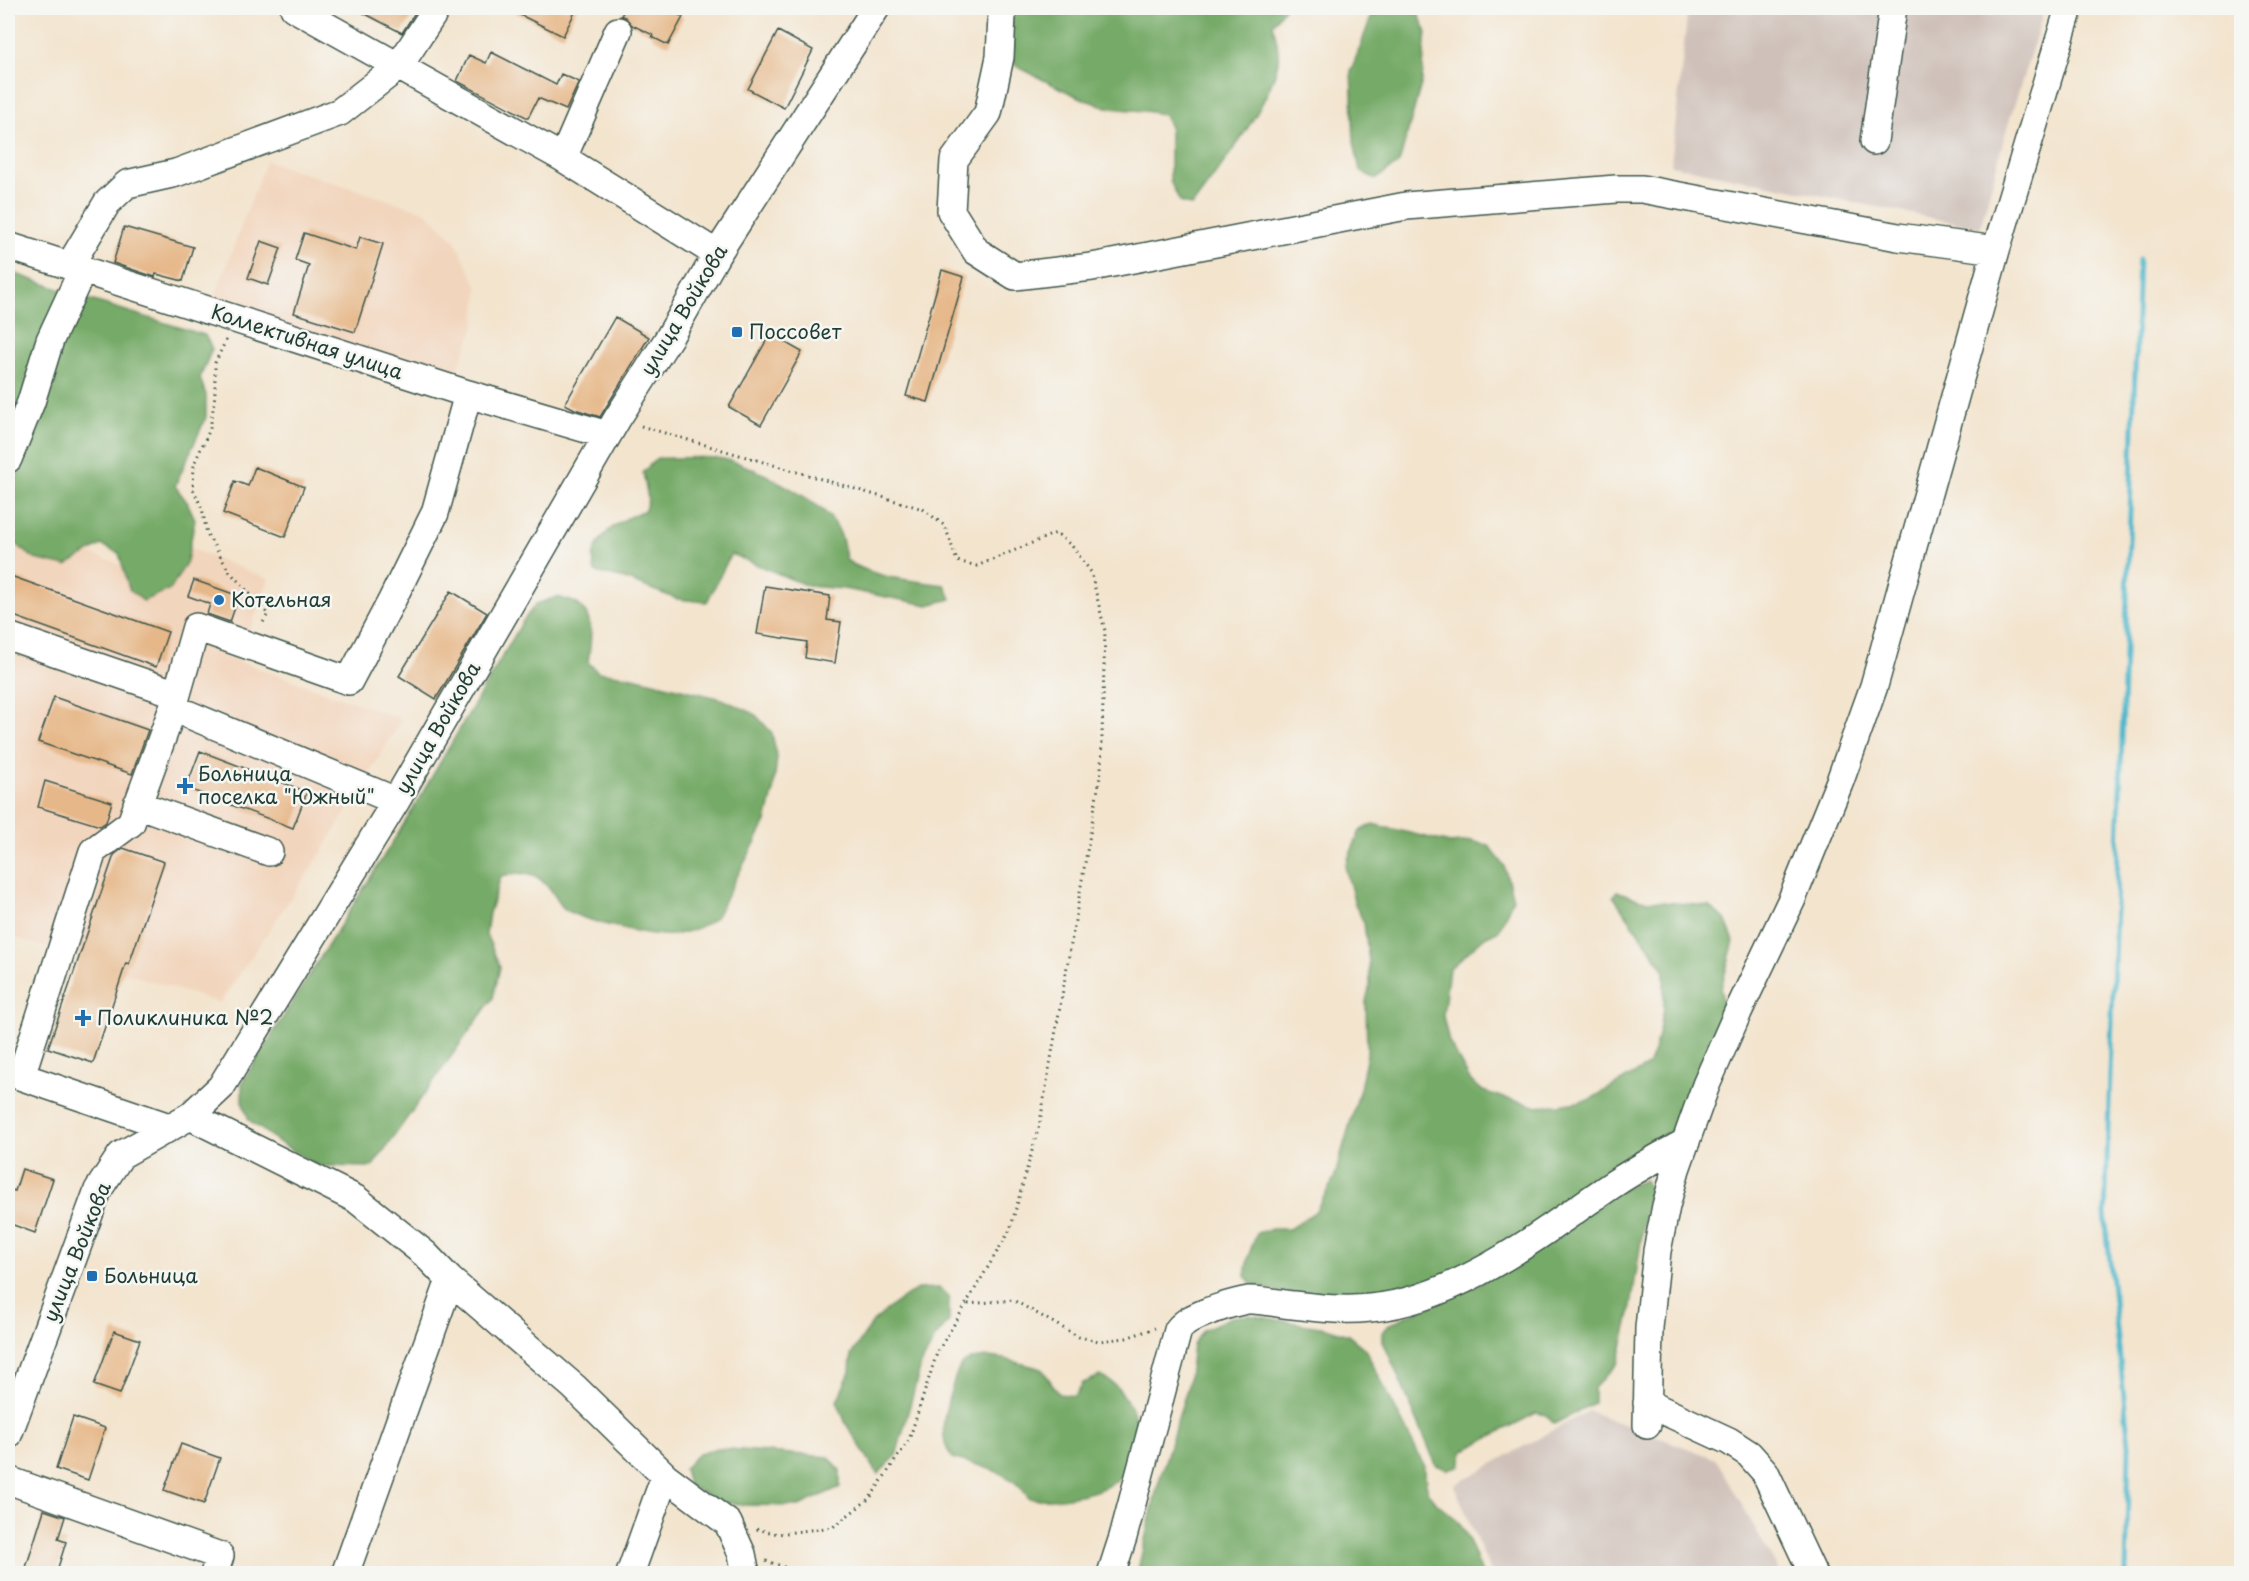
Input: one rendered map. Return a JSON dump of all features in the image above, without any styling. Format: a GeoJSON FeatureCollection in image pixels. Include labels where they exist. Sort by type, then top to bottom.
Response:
{"type":"FeatureCollection","features":[{"type":"Feature","properties":{"kind":"street"},"geometry":{"type":"LineString","coordinates":[[294,8],[563,158],[717,254]]}},
{"type":"Feature","properties":{"kind":"street"},"geometry":{"type":"LineString","coordinates":[[8,459],[31,402],[50,340],[77,267],[107,203],[127,184],[176,173],[340,112],[399,66],[437,8]]}},
{"type":"Feature","properties":{"kind":"street","name":"улица Войкова"},"geometry":{"type":"LineString","coordinates":[[8,1435],[98,1190],[121,1155],[180,1121],[221,1087],[396,801],[612,427],[670,336],[717,254],[876,8]]}},
{"type":"Feature","properties":{"kind":"street"},"geometry":{"type":"LineString","coordinates":[[1000,8],[1002,15],[1000,57],[988,113],[954,160],[951,211],[976,250],[1015,276],[1092,267],[1406,206],[1616,189],[1642,189],[1898,237],[1996,250]]}},
{"type":"Feature","properties":{"kind":"street"},"geometry":{"type":"LineString","coordinates":[[1874,141],[1893,8]]}},
{"type":"Feature","properties":{"kind":"street"},"geometry":{"type":"LineString","coordinates":[[1813,1574],[1765,1472],[1749,1454],[1729,1441],[1647,1414],[1649,1328],[1657,1251],[1666,1206],[1706,1085],[1737,1012],[1791,899],[1840,781],[1874,686],[1996,250],[2069,8]]}},
{"type":"Feature","properties":{"kind":"street"},"geometry":{"type":"LineString","coordinates":[[563,158],[618,31]]}},
{"type":"Feature","properties":{"kind":"street","name":"Коллективная улица"},"geometry":{"type":"LineString","coordinates":[[8,246],[468,394],[612,427]]}},
{"type":"Feature","properties":{"kind":"street"},"geometry":{"type":"LineString","coordinates":[[468,394],[435,513],[349,681],[196,627],[175,701],[130,823],[93,852],[14,1074],[180,1121],[356,1199],[424,1254],[450,1280],[574,1387],[665,1476],[728,1523],[744,1564]]}},
{"type":"Feature","properties":{"kind":"street"},"geometry":{"type":"LineString","coordinates":[[8,636],[175,701],[396,801]]}},
{"type":"Feature","properties":{"kind":"street"},"geometry":{"type":"LineString","coordinates":[[137,804],[269,852]]}},
{"type":"Feature","properties":{"kind":"street"},"geometry":{"type":"LineString","coordinates":[[1111,1574],[1178,1330],[1183,1325],[1196,1316],[1242,1301],[1336,1308],[1371,1308],[1410,1300],[1448,1287],[1520,1248],[1617,1182],[1686,1142]]}},
{"type":"Feature","properties":{"kind":"street"},"geometry":{"type":"LineString","coordinates":[[345,1574],[450,1280]]}},
{"type":"Feature","properties":{"kind":"street"},"geometry":{"type":"LineString","coordinates":[[630,1574],[665,1476]]}},
{"type":"Feature","properties":{"kind":"street"},"geometry":{"type":"LineString","coordinates":[[8,1480],[220,1556],[214,1574]]}},
{"type":"Feature","properties":{"kind":"path"},"geometry":{"type":"LineString","coordinates":[[236,319],[215,363],[215,395],[210,429],[194,464],[193,489],[202,508],[207,534],[229,572],[268,614],[250,646]]}},
{"type":"Feature","properties":{"kind":"path"},"geometry":{"type":"LineString","coordinates":[[612,427],[923,509],[945,526],[957,561],[977,566],[1056,533],[1072,546],[1091,572],[1105,631],[1099,783],[1040,1122],[1010,1230],[937,1353],[909,1440],[870,1498],[833,1527],[778,1534],[728,1523]]}},
{"type":"Feature","properties":{"kind":"path"},"geometry":{"type":"LineString","coordinates":[[968,1304],[1013,1300],[1079,1337],[1099,1341],[1126,1338],[1163,1325],[1183,1325]]}},
{"type":"Feature","properties":{"kind":"path"},"geometry":{"type":"LineString","coordinates":[[744,1564],[805,1574]]}},
{"type":"Feature","properties":{"kind":"shaded area"},"geometry":{"type":"Polygon","coordinates":[[[1688,8],[2045,8],[2006,131],[1980,228],[1671,165],[1688,8]]]}},
{"type":"Feature","properties":{"kind":"shaded area"},"geometry":{"type":"Polygon","coordinates":[[[266,161],[426,212],[455,240],[478,288],[475,326],[453,380],[211,306],[266,161]]]}},
{"type":"Feature","properties":{"kind":"shaded area","name":"Больница поселка \"Южный\""},"geometry":{"type":"Polygon","coordinates":[[[8,523],[159,579],[176,543],[269,579],[238,661],[402,719],[322,852],[220,1003],[8,935],[8,523]]]}},
{"type":"Feature","properties":{"kind":"shaded area"},"geometry":{"type":"Polygon","coordinates":[[[1588,1411],[1716,1459],[1780,1573],[1491,1573],[1454,1485],[1588,1411]]]}},
{"type":"Feature","properties":{"kind":"green space"},"geometry":{"type":"Polygon","coordinates":[[[1012,8],[1284,8],[1273,24],[1278,47],[1278,61],[1265,98],[1229,156],[1192,206],[1180,202],[1170,181],[1170,127],[1164,115],[1100,105],[1016,66],[1009,53],[1012,8]]]}},
{"type":"Feature","properties":{"kind":"green space"},"geometry":{"type":"Polygon","coordinates":[[[1385,8],[1402,8],[1417,12],[1426,30],[1422,81],[1399,163],[1376,179],[1360,171],[1354,142],[1351,71],[1370,20],[1375,12],[1385,8]]]}},
{"type":"Feature","properties":{"kind":"green space"},"geometry":{"type":"Polygon","coordinates":[[[8,271],[84,298],[205,335],[212,349],[200,378],[206,395],[206,417],[175,486],[187,502],[195,519],[187,561],[171,589],[143,601],[129,589],[119,553],[101,545],[66,566],[35,559],[11,540],[8,497],[24,457],[31,431],[8,426],[8,362],[12,348],[8,345],[8,271]]]}},
{"type":"Feature","properties":{"kind":"green space"},"geometry":{"type":"Polygon","coordinates":[[[657,458],[717,458],[729,460],[758,472],[791,488],[827,514],[841,535],[846,560],[881,575],[945,585],[951,599],[928,605],[844,589],[808,586],[731,554],[707,602],[677,599],[625,579],[595,572],[593,555],[602,538],[622,521],[645,510],[648,499],[643,472],[657,458]]]}},
{"type":"Feature","properties":{"kind":"green space"},"geometry":{"type":"Polygon","coordinates":[[[557,597],[576,603],[587,615],[591,630],[588,662],[598,672],[633,677],[722,699],[755,714],[772,733],[777,757],[773,793],[766,822],[715,918],[700,927],[679,934],[650,933],[587,919],[564,909],[538,877],[519,873],[501,876],[489,913],[486,934],[500,967],[493,998],[372,1167],[318,1166],[277,1141],[249,1120],[242,1101],[242,1083],[410,814],[523,621],[536,604],[557,597]]]}},
{"type":"Feature","properties":{"kind":"green space"},"geometry":{"type":"Polygon","coordinates":[[[1373,824],[1450,843],[1472,841],[1489,846],[1504,865],[1513,899],[1499,930],[1485,937],[1449,969],[1443,1016],[1449,1042],[1470,1080],[1483,1091],[1504,1098],[1535,1106],[1589,1100],[1648,1066],[1664,1009],[1664,969],[1613,896],[1617,891],[1640,900],[1708,906],[1725,919],[1734,941],[1721,988],[1724,1011],[1673,1134],[1471,1270],[1360,1303],[1274,1291],[1252,1284],[1245,1276],[1248,1257],[1257,1233],[1272,1229],[1289,1229],[1315,1212],[1334,1179],[1360,1089],[1367,1054],[1366,1001],[1370,985],[1369,962],[1364,923],[1355,904],[1345,866],[1360,831],[1373,824]]]}},
{"type":"Feature","properties":{"kind":"green space"},"geometry":{"type":"Polygon","coordinates":[[[1645,1180],[1649,1190],[1629,1319],[1618,1363],[1594,1388],[1594,1403],[1554,1424],[1546,1415],[1536,1413],[1463,1451],[1460,1466],[1448,1470],[1436,1465],[1383,1341],[1383,1332],[1390,1324],[1400,1319],[1475,1286],[1619,1190],[1645,1180]]]}},
{"type":"Feature","properties":{"kind":"green space"},"geometry":{"type":"Polygon","coordinates":[[[939,1288],[949,1297],[949,1321],[935,1338],[921,1365],[896,1456],[878,1474],[846,1424],[837,1401],[850,1372],[851,1355],[873,1322],[894,1304],[917,1289],[939,1288]]]}},
{"type":"Feature","properties":{"kind":"green space"},"geometry":{"type":"Polygon","coordinates":[[[1249,1315],[1326,1328],[1348,1335],[1365,1349],[1425,1467],[1428,1491],[1437,1504],[1450,1513],[1463,1529],[1482,1573],[1137,1574],[1157,1488],[1188,1385],[1193,1345],[1203,1330],[1231,1317],[1249,1315]]]}},
{"type":"Feature","properties":{"kind":"green space"},"geometry":{"type":"Polygon","coordinates":[[[988,1357],[1042,1369],[1059,1394],[1075,1396],[1083,1383],[1100,1376],[1116,1386],[1127,1401],[1139,1425],[1138,1438],[1121,1476],[1099,1490],[1087,1493],[1049,1499],[1028,1498],[1022,1489],[1005,1476],[952,1458],[947,1450],[944,1423],[956,1375],[967,1361],[988,1357]]]}},
{"type":"Feature","properties":{"kind":"green space"},"geometry":{"type":"Polygon","coordinates":[[[717,1448],[829,1457],[840,1471],[840,1487],[799,1506],[743,1505],[720,1502],[688,1485],[684,1469],[697,1455],[717,1448]]]}},
{"type":"Feature","properties":{"kind":"building"},"geometry":{"type":"Polygon","coordinates":[[[354,8],[418,8],[402,33],[354,8]]]}},
{"type":"Feature","properties":{"kind":"building"},"geometry":{"type":"Polygon","coordinates":[[[506,8],[577,8],[563,36],[506,8]]]}},
{"type":"Feature","properties":{"kind":"building"},"geometry":{"type":"Polygon","coordinates":[[[625,8],[666,8],[683,17],[668,45],[632,25],[621,16],[625,8]]]}},
{"type":"Feature","properties":{"kind":"building"},"geometry":{"type":"Polygon","coordinates":[[[778,31],[813,50],[784,108],[748,89],[778,31]]]}},
{"type":"Feature","properties":{"kind":"building"},"geometry":{"type":"Polygon","coordinates":[[[491,52],[556,85],[561,74],[579,82],[566,110],[538,98],[528,118],[457,81],[469,55],[486,63],[491,52]]]}},
{"type":"Feature","properties":{"kind":"building"},"geometry":{"type":"Polygon","coordinates":[[[124,227],[193,247],[183,281],[156,274],[155,277],[113,263],[124,227]]]}},
{"type":"Feature","properties":{"kind":"building"},"geometry":{"type":"Polygon","coordinates":[[[304,233],[356,250],[360,237],[383,244],[355,332],[294,313],[309,265],[295,260],[304,233]]]}},
{"type":"Feature","properties":{"kind":"building"},"geometry":{"type":"Polygon","coordinates":[[[261,241],[281,248],[268,285],[248,278],[261,241]]]}},
{"type":"Feature","properties":{"kind":"building"},"geometry":{"type":"Polygon","coordinates":[[[942,270],[964,277],[928,402],[906,396],[942,270]]]}},
{"type":"Feature","properties":{"kind":"building"},"geometry":{"type":"Polygon","coordinates":[[[615,317],[649,337],[600,417],[565,404],[615,317]]]}},
{"type":"Feature","properties":{"kind":"building"},"geometry":{"type":"Polygon","coordinates":[[[770,334],[802,352],[761,425],[729,407],[770,334]]]}},
{"type":"Feature","properties":{"kind":"building"},"geometry":{"type":"Polygon","coordinates":[[[255,467],[304,487],[285,537],[223,513],[235,481],[248,486],[255,467]]]}},
{"type":"Feature","properties":{"kind":"building"},"geometry":{"type":"Polygon","coordinates":[[[8,575],[168,632],[156,667],[8,614],[8,575]]]}},
{"type":"Feature","properties":{"kind":"building","name":"Котельная"},"geometry":{"type":"Polygon","coordinates":[[[194,580],[239,596],[230,622],[207,614],[210,604],[188,596],[194,580]]]}},
{"type":"Feature","properties":{"kind":"building"},"geometry":{"type":"Polygon","coordinates":[[[765,586],[830,596],[827,620],[841,622],[835,663],[805,658],[807,642],[757,634],[765,586]]]}},
{"type":"Feature","properties":{"kind":"building"},"geometry":{"type":"Polygon","coordinates":[[[451,591],[487,613],[436,699],[399,676],[451,591]]]}},
{"type":"Feature","properties":{"kind":"building"},"geometry":{"type":"Polygon","coordinates":[[[54,697],[148,730],[132,774],[38,742],[54,697]]]}},
{"type":"Feature","properties":{"kind":"building"},"geometry":{"type":"Polygon","coordinates":[[[200,751],[307,792],[293,828],[186,788],[200,751]]]}},
{"type":"Feature","properties":{"kind":"building"},"geometry":{"type":"Polygon","coordinates":[[[45,781],[112,802],[106,822],[100,826],[38,807],[45,781]]]}},
{"type":"Feature","properties":{"kind":"building"},"geometry":{"type":"Polygon","coordinates":[[[123,848],[164,862],[129,964],[126,963],[93,1063],[48,1048],[114,855],[123,848]]]}},
{"type":"Feature","properties":{"kind":"building"},"geometry":{"type":"Polygon","coordinates":[[[22,1169],[53,1179],[35,1233],[8,1223],[8,1189],[15,1191],[22,1169]]]}},
{"type":"Feature","properties":{"kind":"building"},"geometry":{"type":"Polygon","coordinates":[[[114,1331],[140,1340],[120,1394],[94,1385],[114,1331]]]}},
{"type":"Feature","properties":{"kind":"building"},"geometry":{"type":"Polygon","coordinates":[[[73,1417],[105,1428],[88,1480],[56,1469],[73,1417]]]}},
{"type":"Feature","properties":{"kind":"building"},"geometry":{"type":"Polygon","coordinates":[[[181,1444],[220,1458],[204,1504],[164,1490],[181,1444]]]}},
{"type":"Feature","properties":{"kind":"building"},"geometry":{"type":"Polygon","coordinates":[[[44,1510],[65,1517],[58,1539],[66,1542],[56,1574],[24,1574],[44,1510]]]}},
{"type":"Feature","properties":{"kind":"waterway"},"geometry":{"type":"LineString","coordinates":[[2126,1574],[2129,1446],[2105,1214],[2139,259]]}},
{"type":"Feature","properties":{"kind":"place","name":"Поссовет"},"geometry":{"type":"Point","coordinates":[737,332]}},
{"type":"Feature","properties":{"kind":"place","name":"Котельная"},"geometry":{"type":"Point","coordinates":[219,600]}},
{"type":"Feature","properties":{"kind":"place","name":"Больница поселка \"Южный\""},"geometry":{"type":"Point","coordinates":[185,786]}},
{"type":"Feature","properties":{"kind":"place","name":"Поликлиника №2"},"geometry":{"type":"Point","coordinates":[83,1018]}},
{"type":"Feature","properties":{"kind":"place","name":"Больница"},"geometry":{"type":"Point","coordinates":[92,1276]}}]}
